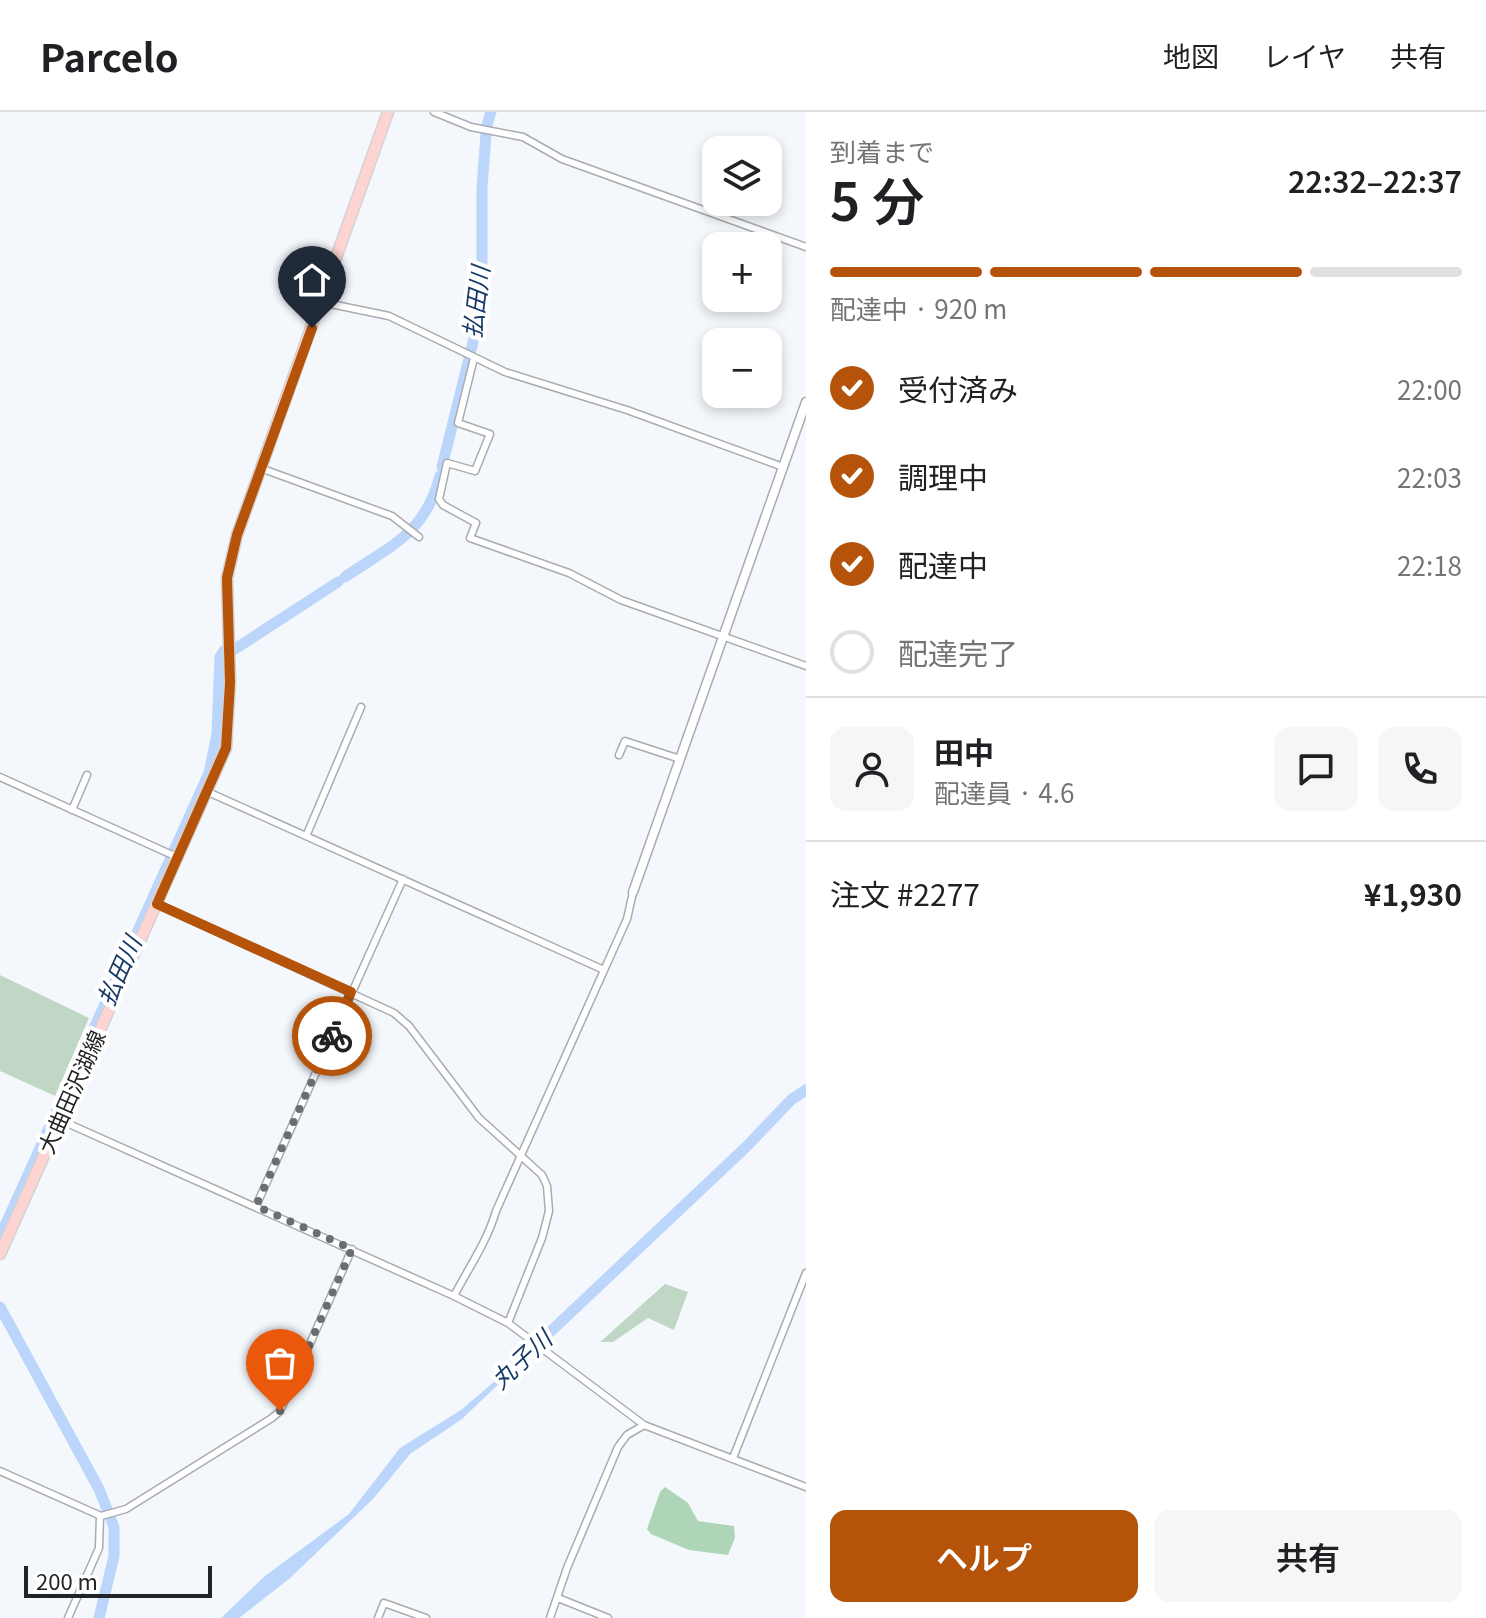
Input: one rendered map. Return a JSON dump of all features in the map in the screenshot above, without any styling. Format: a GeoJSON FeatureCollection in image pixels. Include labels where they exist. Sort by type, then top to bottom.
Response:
{"type":"FeatureCollection","features":[{"type":"Feature","properties":{"kind":"main road","name":"大曲田沢湖線"},"geometry":{"type":"LineString","coordinates":[[0,1254],[226,748],[230,683],[227,578],[237,535],[388,112]]}},
{"type":"Feature","properties":{"kind":"street"},"geometry":{"type":"LineString","coordinates":[[434,112],[471,127],[523,137],[562,159],[806,247]]}},
{"type":"Feature","properties":{"kind":"street"},"geometry":{"type":"LineString","coordinates":[[321,302],[389,316],[505,372],[627,410],[783,467]]}},
{"type":"Feature","properties":{"kind":"street"},"geometry":{"type":"LineString","coordinates":[[474,358],[458,423],[490,434],[475,471],[447,463],[439,499],[443,505],[476,523],[470,538],[569,573],[621,600],[806,666]]}},
{"type":"Feature","properties":{"kind":"street"},"geometry":{"type":"LineString","coordinates":[[454,1296],[478,1249],[487,1240],[521,1154],[627,919],[633,892],[806,402]]}},
{"type":"Feature","properties":{"kind":"street"},"geometry":{"type":"LineString","coordinates":[[263,469],[392,516],[408,525],[419,537]]}},
{"type":"Feature","properties":{"kind":"street"},"geometry":{"type":"LineString","coordinates":[[307,834],[361,707]]}},
{"type":"Feature","properties":{"kind":"street"},"geometry":{"type":"LineString","coordinates":[[619,755],[625,741],[680,759]]}},
{"type":"Feature","properties":{"kind":"street"},"geometry":{"type":"LineString","coordinates":[[72,810],[87,775]]}},
{"type":"Feature","properties":{"kind":"street"},"geometry":{"type":"LineString","coordinates":[[0,777],[179,858]]}},
{"type":"Feature","properties":{"kind":"street"},"geometry":{"type":"LineString","coordinates":[[208,792],[604,970]]}},
{"type":"Feature","properties":{"kind":"street"},"geometry":{"type":"LineString","coordinates":[[256,1206],[403,879]]}},
{"type":"Feature","properties":{"kind":"street"},"geometry":{"type":"LineString","coordinates":[[157,904],[351,992],[402,1019],[479,1118],[542,1175],[549,1211],[509,1324]]}},
{"type":"Feature","properties":{"kind":"street"},"geometry":{"type":"LineString","coordinates":[[60,1120],[454,1296],[509,1324],[644,1425],[806,1487]]}},
{"type":"Feature","properties":{"kind":"street"},"geometry":{"type":"LineString","coordinates":[[0,1471],[100,1516],[143,1499],[280,1411],[352,1249]]}},
{"type":"Feature","properties":{"kind":"street"},"geometry":{"type":"LineString","coordinates":[[733,1458],[806,1273]]}},
{"type":"Feature","properties":{"kind":"street"},"geometry":{"type":"LineString","coordinates":[[550,1618],[567,1568],[618,1447],[627,1435],[644,1425]]}},
{"type":"Feature","properties":{"kind":"street"},"geometry":{"type":"LineString","coordinates":[[68,1618],[99,1548],[100,1516]]}},
{"type":"Feature","properties":{"kind":"street"},"geometry":{"type":"LineString","coordinates":[[558,1598],[608,1618]]}},
{"type":"Feature","properties":{"kind":"street"},"geometry":{"type":"LineString","coordinates":[[378,1618],[384,1603],[426,1618]]}},
{"type":"Feature","properties":{"kind":"green space"},"geometry":{"type":"Polygon","coordinates":[[[0,975],[89,1018],[55,1096],[0,1071],[0,975]]]}},
{"type":"Feature","properties":{"kind":"green space"},"geometry":{"type":"Polygon","coordinates":[[[665,1284],[688,1292],[674,1330],[648,1318],[613,1342],[600,1342],[665,1284]]]}},
{"type":"Feature","properties":{"kind":"green space"},"geometry":{"type":"Polygon","coordinates":[[[665,1487],[688,1503],[698,1521],[734,1526],[735,1538],[728,1555],[689,1550],[651,1534],[647,1529],[660,1492],[665,1487]]]}},
{"type":"Feature","properties":{"kind":"water"},"geometry":{"type":"Polygon","coordinates":[[[536,1337],[543,1342],[462,1419],[410,1454],[374,1498],[289,1579],[239,1618],[221,1618],[265,1576],[349,1514],[400,1448],[461,1410],[501,1376],[536,1337]]]}},
{"type":"Feature","properties":{"kind":"waterway","name":"払田川"},"geometry":{"type":"LineString","coordinates":[[487,125],[491,112]]}},
{"type":"Feature","properties":{"kind":"waterway","name":"払田川"},"geometry":{"type":"LineString","coordinates":[[442,467],[482,306],[482,188],[486,134]]}},
{"type":"Feature","properties":{"kind":"waterway","name":"払田川"},"geometry":{"type":"LineString","coordinates":[[345,577],[404,537],[425,512],[440,476]]}},
{"type":"Feature","properties":{"kind":"waterway","name":"払田川"},"geometry":{"type":"LineString","coordinates":[[235,649],[338,582]]}},
{"type":"Feature","properties":{"kind":"waterway","name":"払田川"},"geometry":{"type":"LineString","coordinates":[[0,1237],[209,773],[217,734],[220,657],[224,651]]}},
{"type":"Feature","properties":{"kind":"waterway","name":"丸子川"},"geometry":{"type":"LineString","coordinates":[[531,1350],[746,1147],[792,1099],[806,1090]]}},
{"type":"Feature","properties":{"kind":"waterway","name":"払田川"},"geometry":{"type":"LineString","coordinates":[[0,1307],[99,1489],[114,1527],[114,1556],[99,1618]]}},
{"type":"Feature","properties":{"kind":"way so far"},"geometry":{"type":"LineString","coordinates":[[280,1411],[352,1249],[256,1206],[332,1036]]}},
{"type":"Feature","properties":{"kind":"route"},"geometry":{"type":"LineString","coordinates":[[312,328],[237,535],[227,578],[230,683],[226,748],[157,904],[351,992],[332,1036]]}}]}
